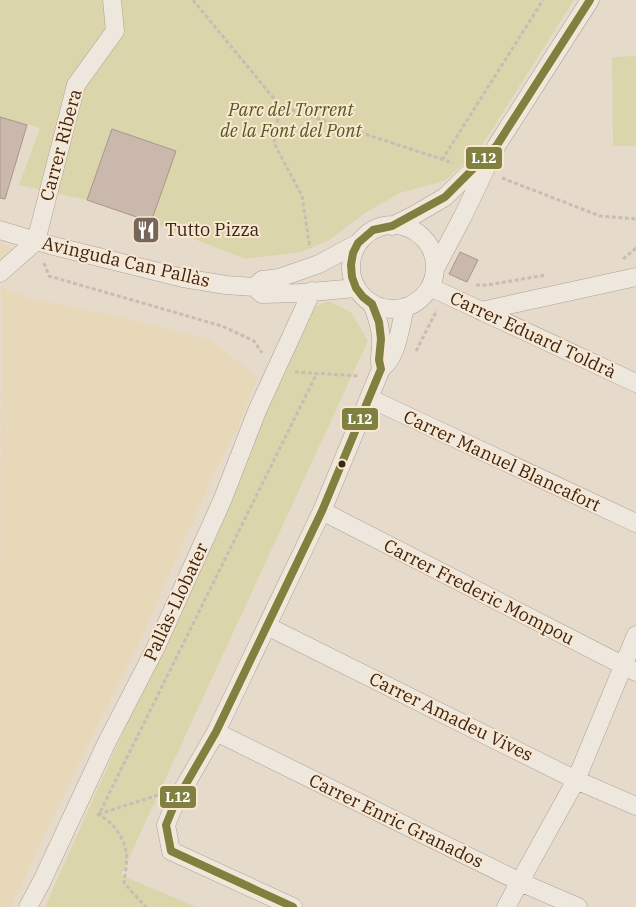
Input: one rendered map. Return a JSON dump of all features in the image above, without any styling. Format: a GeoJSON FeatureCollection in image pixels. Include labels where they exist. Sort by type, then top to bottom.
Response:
{"type":"FeatureCollection","features":[{"type":"Feature","properties":{"kind":"street","name":"Carrer Ribera"},"geometry":{"type":"LineString","coordinates":[[36,241],[76,85],[116,30],[112,0]]}},
{"type":"Feature","properties":{"kind":"street"},"geometry":{"type":"LineString","coordinates":[[434,269],[486,172],[498,145],[590,0]]}},
{"type":"Feature","properties":{"kind":"street"},"geometry":{"type":"LineString","coordinates":[[392,226],[445,196],[498,145]]}},
{"type":"Feature","properties":{"kind":"street"},"geometry":{"type":"LineString","coordinates":[[382,226],[392,226],[402,226],[419,235],[431,250],[438,291],[405,308],[383,308],[372,304],[356,288],[352,277],[353,253],[358,243],[373,230],[382,226]]}},
{"type":"Feature","properties":{"kind":"street","name":"Avinguda Can Pallàs"},"geometry":{"type":"LineString","coordinates":[[0,230],[36,241],[183,278],[226,285],[254,287],[262,294],[356,288]]}},
{"type":"Feature","properties":{"kind":"street"},"geometry":{"type":"LineString","coordinates":[[0,273],[36,241]]}},
{"type":"Feature","properties":{"kind":"street","name":"Avinguda Can Pallàs"},"geometry":{"type":"LineString","coordinates":[[254,287],[262,280],[279,278],[313,266],[358,243]]}},
{"type":"Feature","properties":{"kind":"street"},"geometry":{"type":"LineString","coordinates":[[481,311],[636,277]]}},
{"type":"Feature","properties":{"kind":"street","name":"Pallàs-Llobater"},"geometry":{"type":"LineString","coordinates":[[28,907],[106,744],[156,647],[312,291]]}},
{"type":"Feature","properties":{"kind":"street","name":"Carrer Eduard Toldrà"},"geometry":{"type":"LineString","coordinates":[[438,291],[636,383]]}},
{"type":"Feature","properties":{"kind":"street"},"geometry":{"type":"LineString","coordinates":[[372,304],[380,330],[379,373]]}},
{"type":"Feature","properties":{"kind":"street"},"geometry":{"type":"LineString","coordinates":[[293,907],[171,851],[166,824],[216,732],[322,511],[379,373],[389,363],[405,308]]}},
{"type":"Feature","properties":{"kind":"street","name":"Carrer Manuel Blancafort"},"geometry":{"type":"LineString","coordinates":[[369,398],[636,523]]}},
{"type":"Feature","properties":{"kind":"street","name":"Carrer Frederic Mompou"},"geometry":{"type":"LineString","coordinates":[[322,511],[629,669]]}},
{"type":"Feature","properties":{"kind":"street","name":"Carrer Amadeu Vives"},"geometry":{"type":"LineString","coordinates":[[267,626],[576,780],[636,806]]}},
{"type":"Feature","properties":{"kind":"street"},"geometry":{"type":"LineString","coordinates":[[506,907],[576,780],[629,669],[636,635]]}},
{"type":"Feature","properties":{"kind":"street","name":"Carrer Enric Granados"},"geometry":{"type":"LineString","coordinates":[[216,732],[520,882],[578,907]]}},
{"type":"Feature","properties":{"kind":"path"},"geometry":{"type":"LineString","coordinates":[[193,0],[280,106],[461,166]]}},
{"type":"Feature","properties":{"kind":"path"},"geometry":{"type":"LineString","coordinates":[[442,160],[543,0]]}},
{"type":"Feature","properties":{"kind":"path"},"geometry":{"type":"LineString","coordinates":[[280,106],[274,143],[302,196],[313,266]]}},
{"type":"Feature","properties":{"kind":"path"},"geometry":{"type":"LineString","coordinates":[[486,172],[600,216],[636,219]]}},
{"type":"Feature","properties":{"kind":"path"},"geometry":{"type":"LineString","coordinates":[[36,241],[49,276],[222,326],[254,341],[276,370],[317,373],[379,373]]}},
{"type":"Feature","properties":{"kind":"path"},"geometry":{"type":"LineString","coordinates":[[618,261],[624,259],[636,248]]}},
{"type":"Feature","properties":{"kind":"path"},"geometry":{"type":"LineString","coordinates":[[438,291],[455,286],[487,285],[554,273]]}},
{"type":"Feature","properties":{"kind":"path"},"geometry":{"type":"LineString","coordinates":[[99,814],[317,373]]}},
{"type":"Feature","properties":{"kind":"path"},"geometry":{"type":"LineString","coordinates":[[74,812],[99,814],[185,787]]}},
{"type":"Feature","properties":{"kind":"path"},"geometry":{"type":"LineString","coordinates":[[99,814],[115,827],[126,850],[127,863],[124,883],[146,907]]}},
{"type":"Feature","properties":{"kind":"shaded area"},"geometry":{"type":"Polygon","coordinates":[[[0,244],[10,247],[14,251],[0,266],[0,244]]]}},
{"type":"Feature","properties":{"kind":"shaded area"},"geometry":{"type":"Polygon","coordinates":[[[1,287],[29,298],[116,316],[210,340],[258,376],[236,432],[213,475],[146,628],[47,829],[12,905],[9,907],[0,907],[1,287]]]}},
{"type":"Feature","properties":{"kind":"green space","name":"Parc del Torrent de la Font del Pont"},"geometry":{"type":"Polygon","coordinates":[[[0,0],[574,0],[479,150],[444,181],[400,193],[365,213],[329,240],[302,252],[245,259],[151,222],[176,151],[112,129],[87,200],[19,185],[40,128],[0,117],[0,0]]]}},
{"type":"Feature","properties":{"kind":"green space"},"geometry":{"type":"Polygon","coordinates":[[[636,56],[636,146],[613,146],[612,57],[636,56]]]}},
{"type":"Feature","properties":{"kind":"green space"},"geometry":{"type":"Polygon","coordinates":[[[329,301],[351,312],[368,341],[121,875],[196,907],[45,907],[312,308],[329,301]]]}},
{"type":"Feature","properties":{"kind":"building"},"geometry":{"type":"Polygon","coordinates":[[[0,117],[27,125],[5,199],[0,198],[0,117]]]}},
{"type":"Feature","properties":{"kind":"building"},"geometry":{"type":"Polygon","coordinates":[[[112,129],[176,151],[151,222],[87,200],[112,129]]]}},
{"type":"Feature","properties":{"kind":"building"},"geometry":{"type":"Polygon","coordinates":[[[460,252],[478,260],[467,282],[449,274],[460,252]]]}},
{"type":"Feature","properties":{"kind":"transit line","name":"L12"},"geometry":{"type":"LineString","coordinates":[[293,907],[171,851],[166,825],[175,803],[216,732],[322,511],[381,369],[379,360],[381,339],[379,322],[372,304],[356,288],[352,277],[353,253],[358,243],[373,230],[392,226],[445,197],[497,145],[590,0]]}},
{"type":"Feature","properties":{"kind":"place","name":"Tutto Pizza"},"geometry":{"type":"Point","coordinates":[146,230]}}]}
